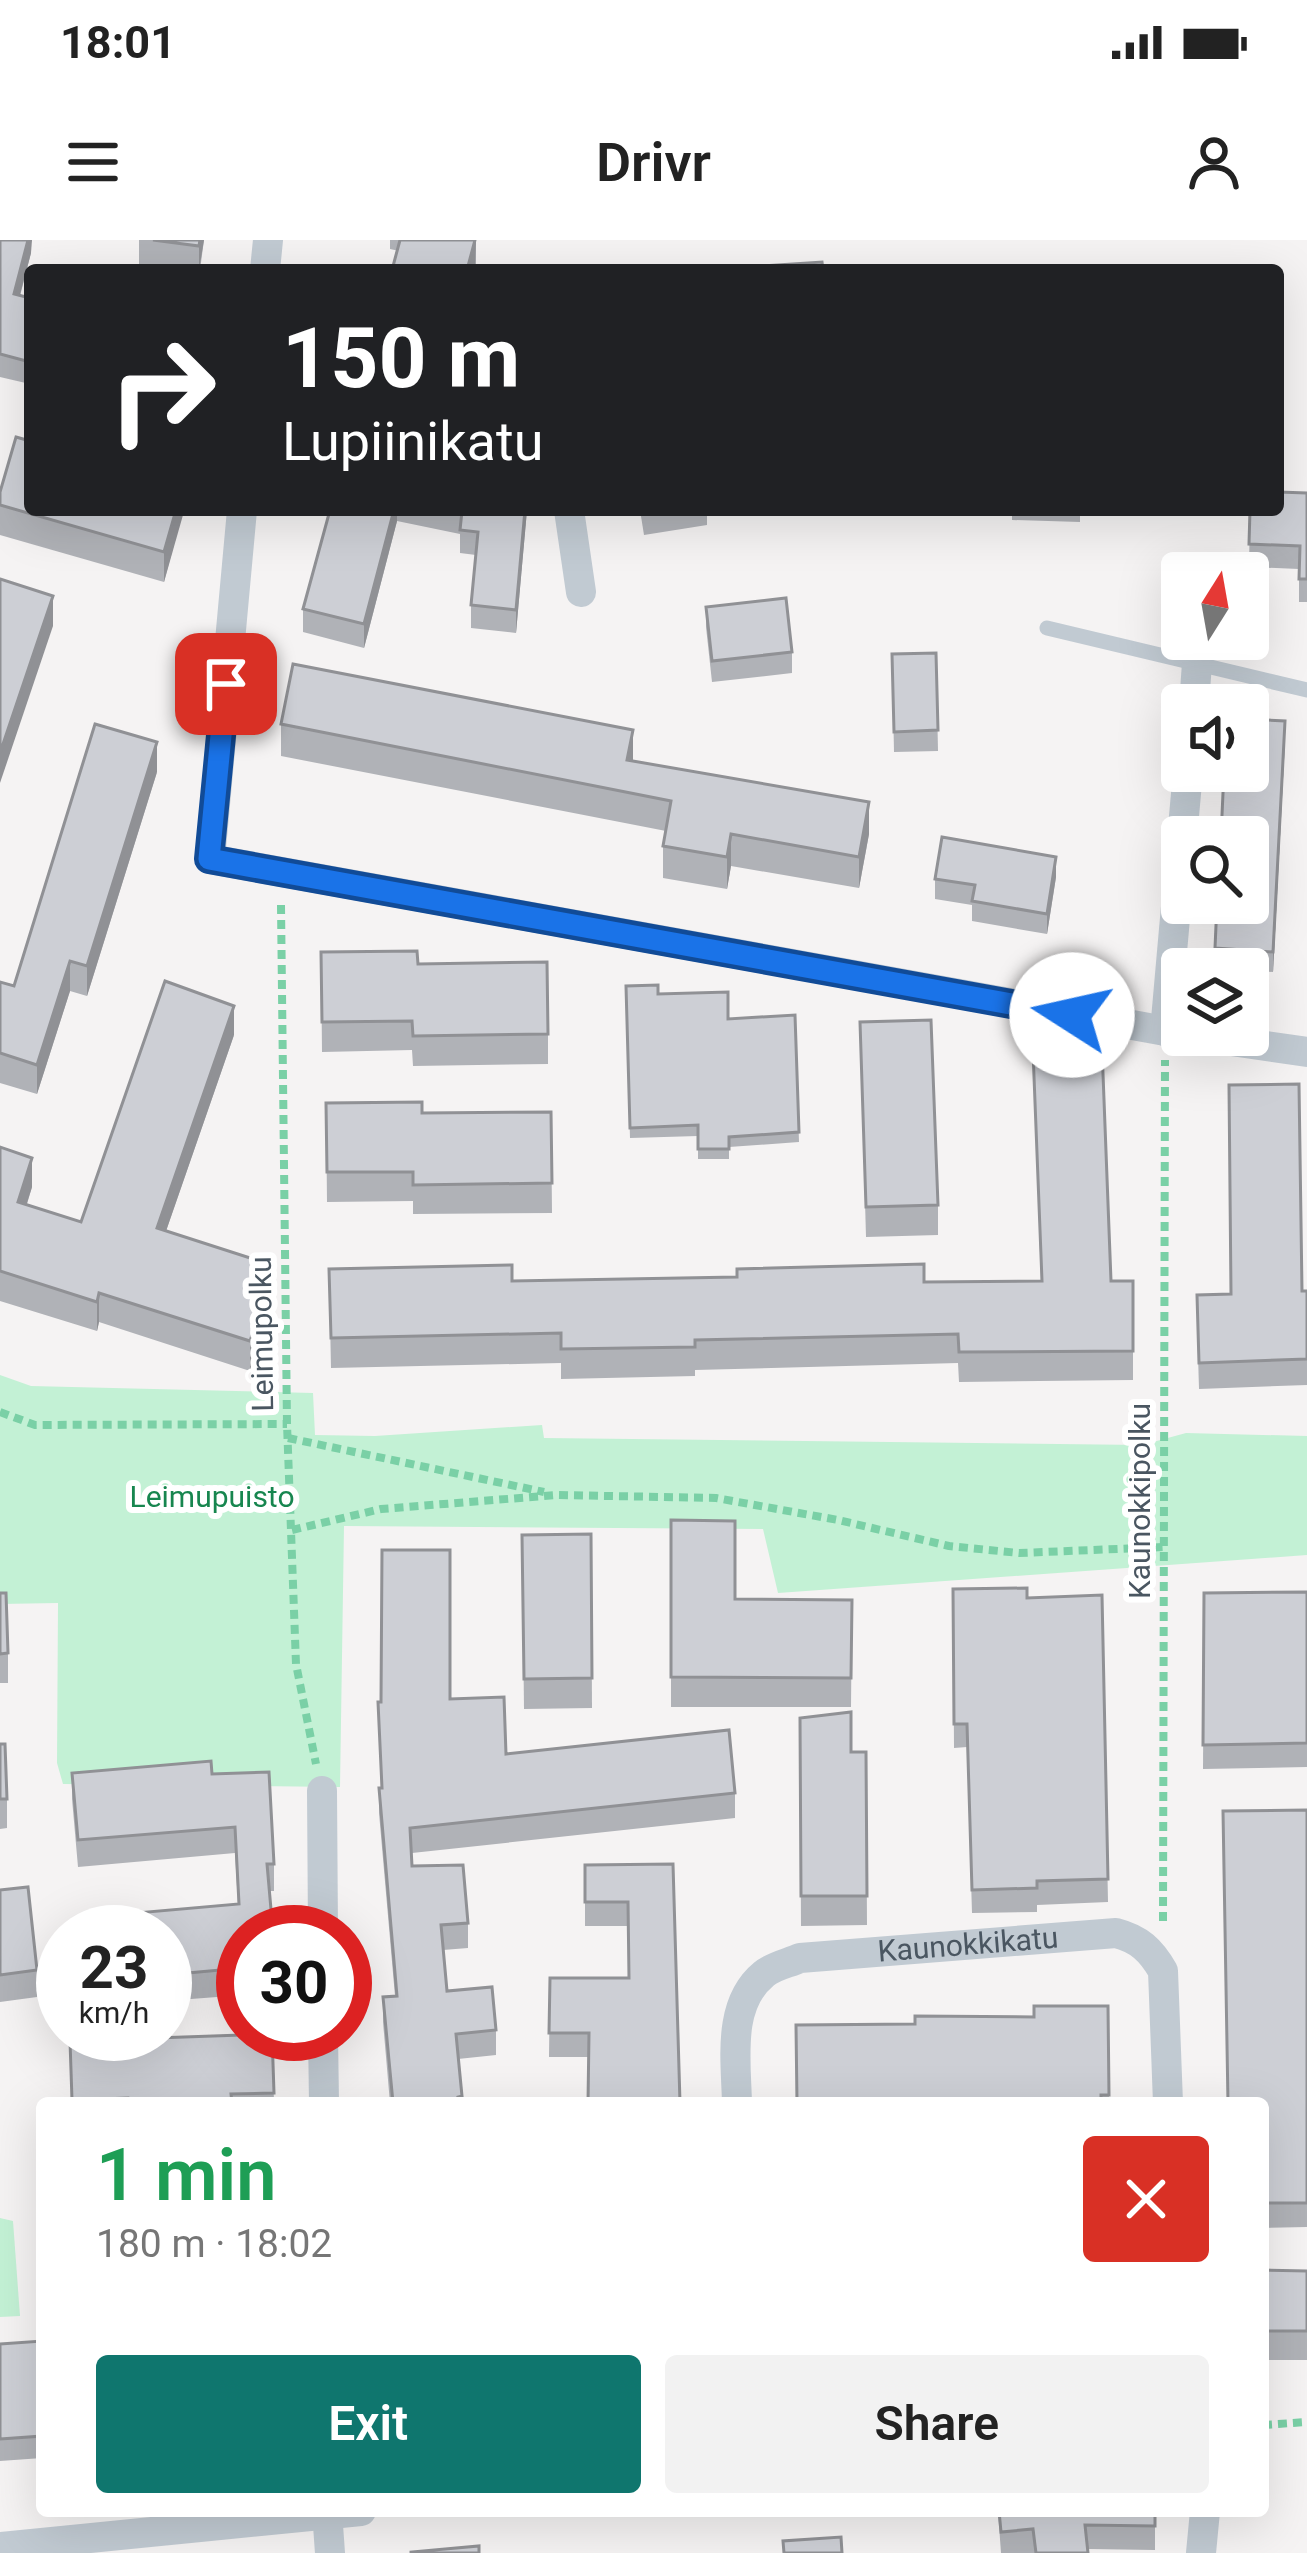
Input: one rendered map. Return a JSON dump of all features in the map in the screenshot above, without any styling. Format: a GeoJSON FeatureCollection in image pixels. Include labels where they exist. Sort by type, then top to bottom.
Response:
{"type":"FeatureCollection","features":[{"type":"Feature","properties":{"kind":"street"},"geometry":{"type":"LineString","coordinates":[[241,516],[209,859],[1161,1030]]}},
{"type":"Feature","properties":{"kind":"street"},"geometry":{"type":"LineString","coordinates":[[570,516],[581,592]]}},
{"type":"Feature","properties":{"kind":"street"},"geometry":{"type":"LineString","coordinates":[[1196,684],[1197,663]]}},
{"type":"Feature","properties":{"kind":"street"},"geometry":{"type":"LineString","coordinates":[[1182,948],[1187,792]]}},
{"type":"Feature","properties":{"kind":"street"},"geometry":{"type":"LineString","coordinates":[[1269,1046],[1307,1052]]}},
{"type":"Feature","properties":{"kind":"street"},"geometry":{"type":"LineString","coordinates":[[322,1791],[323,1905]]}},
{"type":"Feature","properties":{"kind":"street","name":"Kaunokkikatu"},"geometry":{"type":"LineString","coordinates":[[737,2097],[736,2041],[742,2000],[765,1972],[800,1958],[1116,1933],[1153,1953],[1162,1971]]}},
{"type":"Feature","properties":{"kind":"street"},"geometry":{"type":"LineString","coordinates":[[1162,1971],[1168,2097]]}},
{"type":"Feature","properties":{"kind":"street"},"geometry":{"type":"LineString","coordinates":[[323,2061],[324,2097]]}},
{"type":"Feature","properties":{"kind":"street"},"geometry":{"type":"LineString","coordinates":[[0,2547],[289,2517]]}},
{"type":"Feature","properties":{"kind":"street"},"geometry":{"type":"LineString","coordinates":[[327,2517],[331,2553]]}},
{"type":"Feature","properties":{"kind":"street"},"geometry":{"type":"LineString","coordinates":[[1202,2553],[1204,2517]]}},
{"type":"Feature","properties":{"kind":"lane"},"geometry":{"type":"LineString","coordinates":[[1047,628],[1307,690]]}},
{"type":"Feature","properties":{"kind":"path","name":"Leimupolku"},"geometry":{"type":"LineString","coordinates":[[280,874],[287,1438],[296,1664],[322,1791]]}},
{"type":"Feature","properties":{"kind":"path","name":"Kaunokkipolku"},"geometry":{"type":"LineString","coordinates":[[1162,1971],[1164,1547],[1178,1056]]}},
{"type":"Feature","properties":{"kind":"path"},"geometry":{"type":"LineString","coordinates":[[0,1412],[35,1425],[287,1424]]}},
{"type":"Feature","properties":{"kind":"path"},"geometry":{"type":"LineString","coordinates":[[287,1438],[557,1495]]}},
{"type":"Feature","properties":{"kind":"path"},"geometry":{"type":"LineString","coordinates":[[292,1530],[381,1509],[557,1495],[716,1498],[949,1546],[1018,1553],[1164,1547]]}},
{"type":"Feature","properties":{"kind":"path"},"geometry":{"type":"LineString","coordinates":[[1269,2425],[1307,2422]]}},
{"type":"Feature","properties":{"kind":"green space","name":"Leimupuisto"},"geometry":{"type":"Polygon","coordinates":[[[0,1375],[31,1386],[313,1393],[315,1435],[375,1436],[542,1425],[544,1438],[1142,1445],[1186,1433],[1307,1436],[1307,1555],[778,1593],[763,1529],[344,1526],[340,1787],[63,1784],[57,1763],[58,1603],[0,1604],[0,1375]]]}},
{"type":"Feature","properties":{"kind":"green space"},"geometry":{"type":"Polygon","coordinates":[[[0,2218],[13,2221],[20,2316],[0,2317],[0,2218]]]}},
{"type":"Feature","properties":{"kind":"building"},"geometry":{"type":"Polygon","coordinates":[[[0,240],[28,240],[14,294],[24,296],[24,360],[0,354],[0,240]]]}},
{"type":"Feature","properties":{"kind":"building"},"geometry":{"type":"Polygon","coordinates":[[[153,240],[200,240],[199,246],[153,240]]]}},
{"type":"Feature","properties":{"kind":"building"},"geometry":{"type":"Polygon","coordinates":[[[400,240],[475,240],[469,264],[394,264],[400,240]]]}},
{"type":"Feature","properties":{"kind":"building"},"geometry":{"type":"Polygon","coordinates":[[[16,437],[24,439],[24,512],[0,505],[16,437]]]}},
{"type":"Feature","properties":{"kind":"building"},"geometry":{"type":"Polygon","coordinates":[[[1284,492],[1307,493],[1307,579],[1299,579],[1300,546],[1249,544],[1250,516],[1284,516],[1284,492]]]}},
{"type":"Feature","properties":{"kind":"building"},"geometry":{"type":"Polygon","coordinates":[[[38,516],[174,516],[164,552],[38,516]]]}},
{"type":"Feature","properties":{"kind":"building"},"geometry":{"type":"Polygon","coordinates":[[[328,516],[392,516],[364,624],[303,609],[328,516]]]}},
{"type":"Feature","properties":{"kind":"building"},"geometry":{"type":"Polygon","coordinates":[[[461,516],[524,516],[516,610],[471,605],[478,532],[460,530],[461,516]]]}},
{"type":"Feature","properties":{"kind":"building"},"geometry":{"type":"Polygon","coordinates":[[[0,579],[53,596],[0,753],[0,579]]]}},
{"type":"Feature","properties":{"kind":"building"},"geometry":{"type":"Polygon","coordinates":[[[786,598],[792,652],[712,661],[706,607],[786,598]]]}},
{"type":"Feature","properties":{"kind":"building"},"geometry":{"type":"Polygon","coordinates":[[[936,653],[938,730],[894,732],[892,654],[936,653]]]}},
{"type":"Feature","properties":{"kind":"building"},"geometry":{"type":"Polygon","coordinates":[[[293,664],[633,730],[627,760],[869,802],[859,857],[731,834],[727,857],[663,846],[671,801],[281,724],[293,664]]]}},
{"type":"Feature","properties":{"kind":"building"},"geometry":{"type":"Polygon","coordinates":[[[1269,720],[1285,721],[1273,952],[1269,948],[1215,948],[1216,924],[1269,924],[1269,816],[1222,816],[1223,792],[1269,792],[1269,720]]]}},
{"type":"Feature","properties":{"kind":"building"},"geometry":{"type":"Polygon","coordinates":[[[95,724],[157,742],[87,966],[70,961],[37,1065],[0,1053],[0,982],[14,986],[95,724]]]}},
{"type":"Feature","properties":{"kind":"building"},"geometry":{"type":"Polygon","coordinates":[[[942,837],[1056,857],[1047,914],[972,901],[975,885],[935,879],[942,837]]]}},
{"type":"Feature","properties":{"kind":"building"},"geometry":{"type":"Polygon","coordinates":[[[417,951],[418,964],[547,962],[548,1034],[413,1036],[412,1021],[322,1022],[321,952],[417,951]]]}},
{"type":"Feature","properties":{"kind":"building"},"geometry":{"type":"Polygon","coordinates":[[[165,981],[234,1006],[157,1228],[275,1266],[250,1341],[99,1293],[97,1302],[0,1271],[0,1147],[32,1158],[18,1202],[81,1222],[165,981]]]}},
{"type":"Feature","properties":{"kind":"building"},"geometry":{"type":"Polygon","coordinates":[[[658,985],[658,994],[728,992],[728,1019],[795,1015],[799,1132],[729,1137],[729,1149],[698,1149],[698,1125],[630,1128],[626,986],[658,985]]]}},
{"type":"Feature","properties":{"kind":"building"},"geometry":{"type":"Polygon","coordinates":[[[931,1020],[938,1205],[866,1207],[860,1022],[931,1020]]]}},
{"type":"Feature","properties":{"kind":"building"},"geometry":{"type":"Polygon","coordinates":[[[1102,1048],[1111,1281],[1133,1281],[1133,1351],[959,1352],[958,1334],[695,1340],[695,1347],[561,1349],[561,1333],[331,1338],[329,1269],[512,1265],[512,1281],[737,1277],[737,1269],[924,1264],[924,1282],[1042,1281],[1033,1051],[1102,1048]]]}},
{"type":"Feature","properties":{"kind":"building"},"geometry":{"type":"Polygon","coordinates":[[[1299,1084],[1307,1359],[1199,1363],[1197,1295],[1231,1294],[1229,1085],[1299,1084]]]}},
{"type":"Feature","properties":{"kind":"building"},"geometry":{"type":"Polygon","coordinates":[[[422,1102],[422,1113],[551,1112],[552,1183],[413,1185],[413,1172],[327,1172],[326,1103],[422,1102]]]}},
{"type":"Feature","properties":{"kind":"building"},"geometry":{"type":"Polygon","coordinates":[[[671,1520],[735,1521],[735,1599],[852,1600],[851,1678],[671,1677],[671,1520]]]}},
{"type":"Feature","properties":{"kind":"building"},"geometry":{"type":"Polygon","coordinates":[[[591,1534],[592,1678],[524,1679],[522,1535],[591,1534]]]}},
{"type":"Feature","properties":{"kind":"building"},"geometry":{"type":"Polygon","coordinates":[[[382,1550],[450,1550],[450,1699],[504,1697],[506,1754],[729,1730],[735,1793],[410,1828],[412,1866],[463,1865],[468,1923],[441,1925],[447,1991],[492,1987],[496,2030],[456,2034],[462,2096],[458,2097],[392,2097],[383,1997],[397,1996],[379,1788],[382,1550]]]}},
{"type":"Feature","properties":{"kind":"building"},"geometry":{"type":"Polygon","coordinates":[[[1027,1588],[1027,1598],[1102,1595],[1108,1879],[1037,1881],[1037,1888],[972,1890],[967,1724],[954,1724],[953,1589],[1027,1588]]]}},
{"type":"Feature","properties":{"kind":"building"},"geometry":{"type":"Polygon","coordinates":[[[1307,1592],[1307,1743],[1203,1745],[1204,1593],[1307,1592]]]}},
{"type":"Feature","properties":{"kind":"building"},"geometry":{"type":"Polygon","coordinates":[[[0,1593],[6,1593],[8,1653],[0,1654],[0,1593]]]}},
{"type":"Feature","properties":{"kind":"building"},"geometry":{"type":"Polygon","coordinates":[[[851,1712],[851,1752],[866,1752],[867,1896],[801,1896],[800,1718],[851,1712]]]}},
{"type":"Feature","properties":{"kind":"building"},"geometry":{"type":"Polygon","coordinates":[[[0,1744],[5,1744],[7,1799],[0,1799],[0,1744]]]}},
{"type":"Feature","properties":{"kind":"building"},"geometry":{"type":"Polygon","coordinates":[[[211,1761],[212,1774],[269,1772],[274,1864],[267,1864],[271,1905],[228,1905],[239,1904],[235,1827],[78,1840],[72,1773],[211,1761]]]}},
{"type":"Feature","properties":{"kind":"building"},"geometry":{"type":"Polygon","coordinates":[[[1307,1810],[1307,2203],[1269,2203],[1269,2097],[1228,2097],[1223,1811],[1307,1810]]]}},
{"type":"Feature","properties":{"kind":"building"},"geometry":{"type":"Polygon","coordinates":[[[673,1864],[680,2097],[588,2097],[589,2033],[549,2033],[550,1978],[629,1978],[628,1902],[585,1902],[585,1865],[673,1864]]]}},
{"type":"Feature","properties":{"kind":"building"},"geometry":{"type":"Polygon","coordinates":[[[28,1887],[36,1970],[0,1975],[0,1890],[28,1887]]]}},
{"type":"Feature","properties":{"kind":"building"},"geometry":{"type":"Polygon","coordinates":[[[216,1906],[216,1970],[192,1973],[192,1908],[216,1906]]]}},
{"type":"Feature","properties":{"kind":"building"},"geometry":{"type":"Polygon","coordinates":[[[1034,2006],[1108,2006],[1109,2095],[797,2097],[796,2025],[915,2024],[915,2016],[1034,2017],[1034,2006]]]}},
{"type":"Feature","properties":{"kind":"building"},"geometry":{"type":"Polygon","coordinates":[[[216,2036],[216,2061],[273,2061],[274,2093],[72,2097],[71,2061],[192,2061],[192,2037],[216,2036]]]}},
{"type":"Feature","properties":{"kind":"building"},"geometry":{"type":"Polygon","coordinates":[[[1269,2270],[1307,2271],[1307,2331],[1269,2331],[1269,2270]]]}},
{"type":"Feature","properties":{"kind":"building"},"geometry":{"type":"Polygon","coordinates":[[[36,2341],[36,2436],[0,2439],[0,2344],[36,2341]]]}},
{"type":"Feature","properties":{"kind":"building"},"geometry":{"type":"Polygon","coordinates":[[[1000,2517],[1155,2517],[1155,2526],[1085,2525],[1088,2553],[1036,2553],[1033,2529],[1001,2532],[1000,2517]]]}},
{"type":"Feature","properties":{"kind":"building"},"geometry":{"type":"Polygon","coordinates":[[[841,2537],[842,2553],[784,2553],[783,2541],[841,2537]]]}},
{"type":"Feature","properties":{"kind":"building"},"geometry":{"type":"Polygon","coordinates":[[[479,2546],[479,2553],[411,2553],[411,2552],[479,2546]]]}},
{"type":"Feature","properties":{"kind":"route"},"geometry":{"type":"LineString","coordinates":[[226,684],[209,859],[1072,1015]]}}]}
